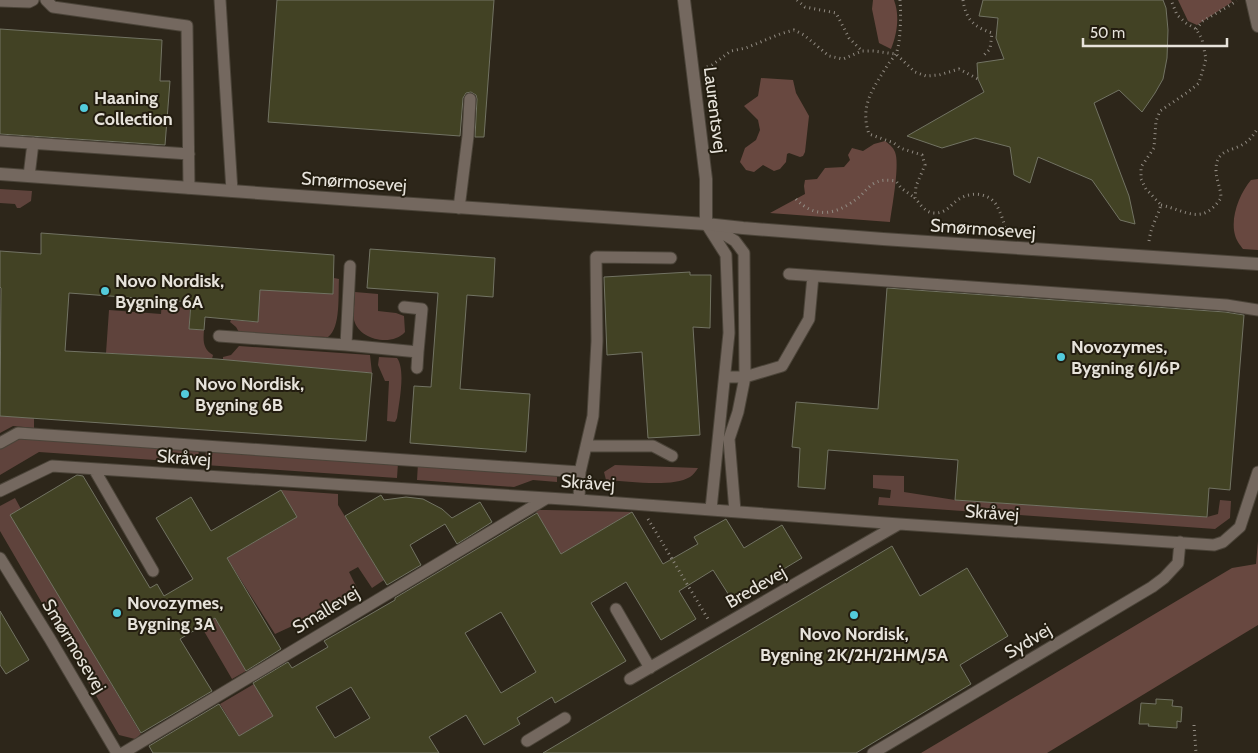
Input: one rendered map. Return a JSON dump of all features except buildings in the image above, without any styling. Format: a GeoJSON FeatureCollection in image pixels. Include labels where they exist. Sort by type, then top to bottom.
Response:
{"type":"FeatureCollection","features":[{"type":"Feature","properties":{"kind":"street","name":"Laurentsvej"},"geometry":{"type":"LineString","coordinates":[[684,0],[706,179],[706,224]]}},
{"type":"Feature","properties":{"kind":"street"},"geometry":{"type":"LineString","coordinates":[[1252,0],[1258,26]]}},
{"type":"Feature","properties":{"kind":"street","name":"Smørmosevej"},"geometry":{"type":"LineString","coordinates":[[0,174],[706,224],[1004,248],[1258,264]]}},
{"type":"Feature","properties":{"kind":"lane"},"geometry":{"type":"LineString","coordinates":[[0,1],[29,2],[32,0]]}},
{"type":"Feature","properties":{"kind":"lane"},"geometry":{"type":"LineString","coordinates":[[46,0],[53,7],[187,26],[189,188]]}},
{"type":"Feature","properties":{"kind":"lane"},"geometry":{"type":"LineString","coordinates":[[220,0],[232,191]]}},
{"type":"Feature","properties":{"kind":"lane"},"geometry":{"type":"LineString","coordinates":[[459,208],[468,144],[470,99]]}},
{"type":"Feature","properties":{"kind":"lane"},"geometry":{"type":"LineString","coordinates":[[0,141],[189,154]]}},
{"type":"Feature","properties":{"kind":"lane"},"geometry":{"type":"LineString","coordinates":[[29,176],[33,143]]}},
{"type":"Feature","properties":{"kind":"lane"},"geometry":{"type":"LineString","coordinates":[[706,224],[726,255],[729,333],[712,509]]}},
{"type":"Feature","properties":{"kind":"lane","name":"Smørmosevej"},"geometry":{"type":"LineString","coordinates":[[706,224],[735,241],[744,253],[745,376],[738,412],[729,439],[735,510]]}},
{"type":"Feature","properties":{"kind":"lane"},"geometry":{"type":"LineString","coordinates":[[579,500],[580,472],[593,416],[597,341],[596,257],[672,258]]}},
{"type":"Feature","properties":{"kind":"lane"},"geometry":{"type":"LineString","coordinates":[[346,345],[350,266]]}},
{"type":"Feature","properties":{"kind":"lane"},"geometry":{"type":"LineString","coordinates":[[789,274],[1216,304],[1258,310]]}},
{"type":"Feature","properties":{"kind":"lane"},"geometry":{"type":"LineString","coordinates":[[725,376],[745,376],[782,366],[809,319],[813,276]]}},
{"type":"Feature","properties":{"kind":"lane"},"geometry":{"type":"LineString","coordinates":[[404,307],[422,309],[417,368]]}},
{"type":"Feature","properties":{"kind":"lane"},"geometry":{"type":"LineString","coordinates":[[219,336],[418,352]]}},
{"type":"Feature","properties":{"kind":"lane"},"geometry":{"type":"LineString","coordinates":[[0,443],[18,433],[580,472]]}},
{"type":"Feature","properties":{"kind":"lane"},"geometry":{"type":"LineString","coordinates":[[586,446],[653,446],[672,456]]}},
{"type":"Feature","properties":{"kind":"lane","name":"Skråvej"},"geometry":{"type":"LineString","coordinates":[[0,490],[52,466],[735,510],[899,524],[1214,545],[1223,542],[1240,527],[1258,472]]}},
{"type":"Feature","properties":{"kind":"lane"},"geometry":{"type":"LineString","coordinates":[[94,469],[153,571]]}},
{"type":"Feature","properties":{"kind":"lane","name":"Smallevej"},"geometry":{"type":"LineString","coordinates":[[123,753],[547,498]]}},
{"type":"Feature","properties":{"kind":"lane","name":"Bredevej"},"geometry":{"type":"LineString","coordinates":[[630,679],[899,524]]}},
{"type":"Feature","properties":{"kind":"lane","name":"Sydvej"},"geometry":{"type":"LineString","coordinates":[[873,753],[1152,587],[1164,578],[1178,563],[1180,542]]}},
{"type":"Feature","properties":{"kind":"lane","name":"Smørmosevej"},"geometry":{"type":"LineString","coordinates":[[0,558],[117,753]]}},
{"type":"Feature","properties":{"kind":"lane"},"geometry":{"type":"LineString","coordinates":[[616,609],[650,668]]}},
{"type":"Feature","properties":{"kind":"lane"},"geometry":{"type":"LineString","coordinates":[[527,741],[565,718]]}},
{"type":"Feature","properties":{"kind":"path"},"geometry":{"type":"LineString","coordinates":[[797,0],[805,7],[836,13],[849,38],[862,51]]}},
{"type":"Feature","properties":{"kind":"path"},"geometry":{"type":"LineString","coordinates":[[900,0],[901,19],[896,54],[872,90],[865,121],[869,134],[894,143],[900,148],[922,155],[925,165],[916,186],[915,198]]}},
{"type":"Feature","properties":{"kind":"path"},"geometry":{"type":"LineString","coordinates":[[963,0],[964,10],[969,19],[980,29],[992,33],[990,49],[984,56]]}},
{"type":"Feature","properties":{"kind":"path"},"geometry":{"type":"LineString","coordinates":[[1171,0],[1177,15],[1196,29],[1202,39],[1206,59],[1199,83],[1160,111],[1156,121],[1154,148],[1142,167],[1141,179],[1146,189],[1161,205],[1192,215],[1210,211],[1221,198],[1221,190],[1216,179],[1217,160],[1226,150],[1247,142],[1258,128]]}},
{"type":"Feature","properties":{"kind":"path"},"geometry":{"type":"LineString","coordinates":[[1196,29],[1203,22],[1240,0]]}},
{"type":"Feature","properties":{"kind":"path"},"geometry":{"type":"LineString","coordinates":[[692,70],[712,66],[730,51],[746,48],[794,30],[804,35],[829,56],[843,59],[862,51],[896,54],[915,72],[926,76],[939,75],[959,69],[978,79]]}},
{"type":"Feature","properties":{"kind":"path"},"geometry":{"type":"LineString","coordinates":[[796,199],[811,211],[821,213],[832,212],[857,198],[873,184],[886,179],[896,181],[901,188],[931,213],[943,212],[959,199],[970,194],[982,194],[994,200],[1000,213],[1005,228],[1004,248]]}},
{"type":"Feature","properties":{"kind":"path"},"geometry":{"type":"LineString","coordinates":[[1149,257],[1149,240],[1152,224],[1158,216],[1161,205]]}},
{"type":"Feature","properties":{"kind":"path"},"geometry":{"type":"LineString","coordinates":[[644,504],[644,512],[715,630]]}},
{"type":"Feature","properties":{"kind":"path"},"geometry":{"type":"LineString","coordinates":[[1194,726],[1196,753]]}},
{"type":"Feature","properties":{"kind":"shaded area"},"geometry":{"type":"Polygon","coordinates":[[[873,0],[894,0],[897,12],[897,25],[891,49],[879,43],[872,9],[873,0]]]}},
{"type":"Feature","properties":{"kind":"shaded area"},"geometry":{"type":"Polygon","coordinates":[[[1178,0],[1231,0],[1232,2],[1197,25],[1188,21],[1178,0]]]}},
{"type":"Feature","properties":{"kind":"shaded area"},"geometry":{"type":"Polygon","coordinates":[[[761,78],[793,80],[796,93],[809,116],[803,156],[800,157],[789,153],[787,154],[786,162],[780,169],[774,171],[763,165],[754,172],[746,170],[740,162],[745,148],[756,140],[760,130],[758,120],[744,106],[758,96],[761,78]]]}},
{"type":"Feature","properties":{"kind":"shaded area"},"geometry":{"type":"Polygon","coordinates":[[[885,141],[895,152],[897,166],[890,222],[770,213],[805,194],[805,180],[817,179],[825,168],[844,167],[850,160],[848,155],[852,148],[863,151],[874,144],[885,141]]]}},
{"type":"Feature","properties":{"kind":"shaded area"},"geometry":{"type":"Polygon","coordinates":[[[1258,179],[1258,250],[1243,249],[1235,235],[1235,213],[1247,185],[1251,180],[1258,179]]]}},
{"type":"Feature","properties":{"kind":"shaded area"},"geometry":{"type":"Polygon","coordinates":[[[0,189],[32,191],[31,201],[20,208],[17,208],[15,204],[0,203],[0,189]]]}},
{"type":"Feature","properties":{"kind":"shaded area"},"geometry":{"type":"Polygon","coordinates":[[[334,278],[339,279],[338,310],[335,326],[328,337],[240,334],[230,322],[231,320],[257,322],[242,288],[333,294],[334,278]]]}},
{"type":"Feature","properties":{"kind":"shaded area"},"geometry":{"type":"Polygon","coordinates":[[[355,292],[378,294],[378,311],[404,316],[405,332],[399,337],[384,340],[369,337],[362,332],[354,320],[355,292]]]}},
{"type":"Feature","properties":{"kind":"shaded area"},"geometry":{"type":"Polygon","coordinates":[[[162,300],[177,301],[177,307],[190,308],[189,329],[204,330],[204,344],[213,355],[212,359],[106,353],[109,310],[161,314],[162,300]]]}},
{"type":"Feature","properties":{"kind":"shaded area"},"geometry":{"type":"Polygon","coordinates":[[[239,346],[370,355],[372,373],[223,360],[223,357],[231,355],[239,346]]]}},
{"type":"Feature","properties":{"kind":"shaded area"},"geometry":{"type":"Polygon","coordinates":[[[379,357],[397,358],[400,363],[401,387],[395,422],[387,421],[389,381],[385,381],[378,365],[379,357]]]}},
{"type":"Feature","properties":{"kind":"shaded area"},"geometry":{"type":"Polygon","coordinates":[[[0,416],[34,418],[34,428],[13,426],[0,433],[0,416]]]}},
{"type":"Feature","properties":{"kind":"shaded area"},"geometry":{"type":"Polygon","coordinates":[[[19,435],[199,448],[198,463],[39,452],[0,475],[0,445],[19,435]]]}},
{"type":"Feature","properties":{"kind":"shaded area"},"geometry":{"type":"Polygon","coordinates":[[[206,449],[398,463],[397,478],[205,465],[206,449]]]}},
{"type":"Feature","properties":{"kind":"shaded area"},"geometry":{"type":"Polygon","coordinates":[[[418,463],[557,473],[557,482],[533,480],[514,487],[417,480],[418,463]]]}},
{"type":"Feature","properties":{"kind":"shaded area"},"geometry":{"type":"Polygon","coordinates":[[[615,465],[698,468],[690,477],[672,482],[649,483],[606,480],[604,472],[615,465]]]}},
{"type":"Feature","properties":{"kind":"shaded area"},"geometry":{"type":"Polygon","coordinates":[[[873,475],[904,476],[904,492],[955,500],[1207,517],[1218,514],[1220,500],[1231,501],[1230,518],[1215,529],[878,505],[879,497],[890,498],[891,490],[873,488],[873,475]]]}},
{"type":"Feature","properties":{"kind":"shaded area"},"geometry":{"type":"Polygon","coordinates":[[[281,490],[338,494],[338,505],[384,580],[372,588],[358,567],[349,572],[358,590],[314,616],[275,634],[227,558],[297,517],[281,490]]]}},
{"type":"Feature","properties":{"kind":"shaded area"},"geometry":{"type":"Polygon","coordinates":[[[15,498],[21,509],[11,515],[141,734],[135,739],[119,735],[0,531],[0,506],[15,498]]]}},
{"type":"Feature","properties":{"kind":"shaded area"},"geometry":{"type":"Polygon","coordinates":[[[535,510],[547,510],[632,512],[561,554],[535,510]]]}},
{"type":"Feature","properties":{"kind":"shaded area"},"geometry":{"type":"Polygon","coordinates":[[[1258,541],[1258,625],[1047,753],[921,753],[1232,568],[1256,564],[1258,541]]]}},
{"type":"Feature","properties":{"kind":"shaded area"},"geometry":{"type":"Polygon","coordinates":[[[215,618],[246,671],[232,679],[201,626],[215,618]]]}},
{"type":"Feature","properties":{"kind":"shaded area"},"geometry":{"type":"Polygon","coordinates":[[[254,684],[273,716],[239,736],[220,704],[254,684]]]}},
{"type":"Feature","properties":{"kind":"place","name":"Haaning Collection"},"geometry":{"type":"Point","coordinates":[84,108]}},
{"type":"Feature","properties":{"kind":"place","name":"Novo Nordisk, Bygning 6A"},"geometry":{"type":"Point","coordinates":[105,291]}},
{"type":"Feature","properties":{"kind":"place","name":"Novozymes, Bygning 6J/6P"},"geometry":{"type":"Point","coordinates":[1061,357]}},
{"type":"Feature","properties":{"kind":"place","name":"Novo Nordisk, Bygning 6B"},"geometry":{"type":"Point","coordinates":[185,394]}},
{"type":"Feature","properties":{"kind":"place","name":"Novozymes, Bygning 3A"},"geometry":{"type":"Point","coordinates":[117,613]}},
{"type":"Feature","properties":{"kind":"place","name":"Novo Nordisk, Bygning 2K/2H/2HM/5A"},"geometry":{"type":"Point","coordinates":[854,615]}}]}
